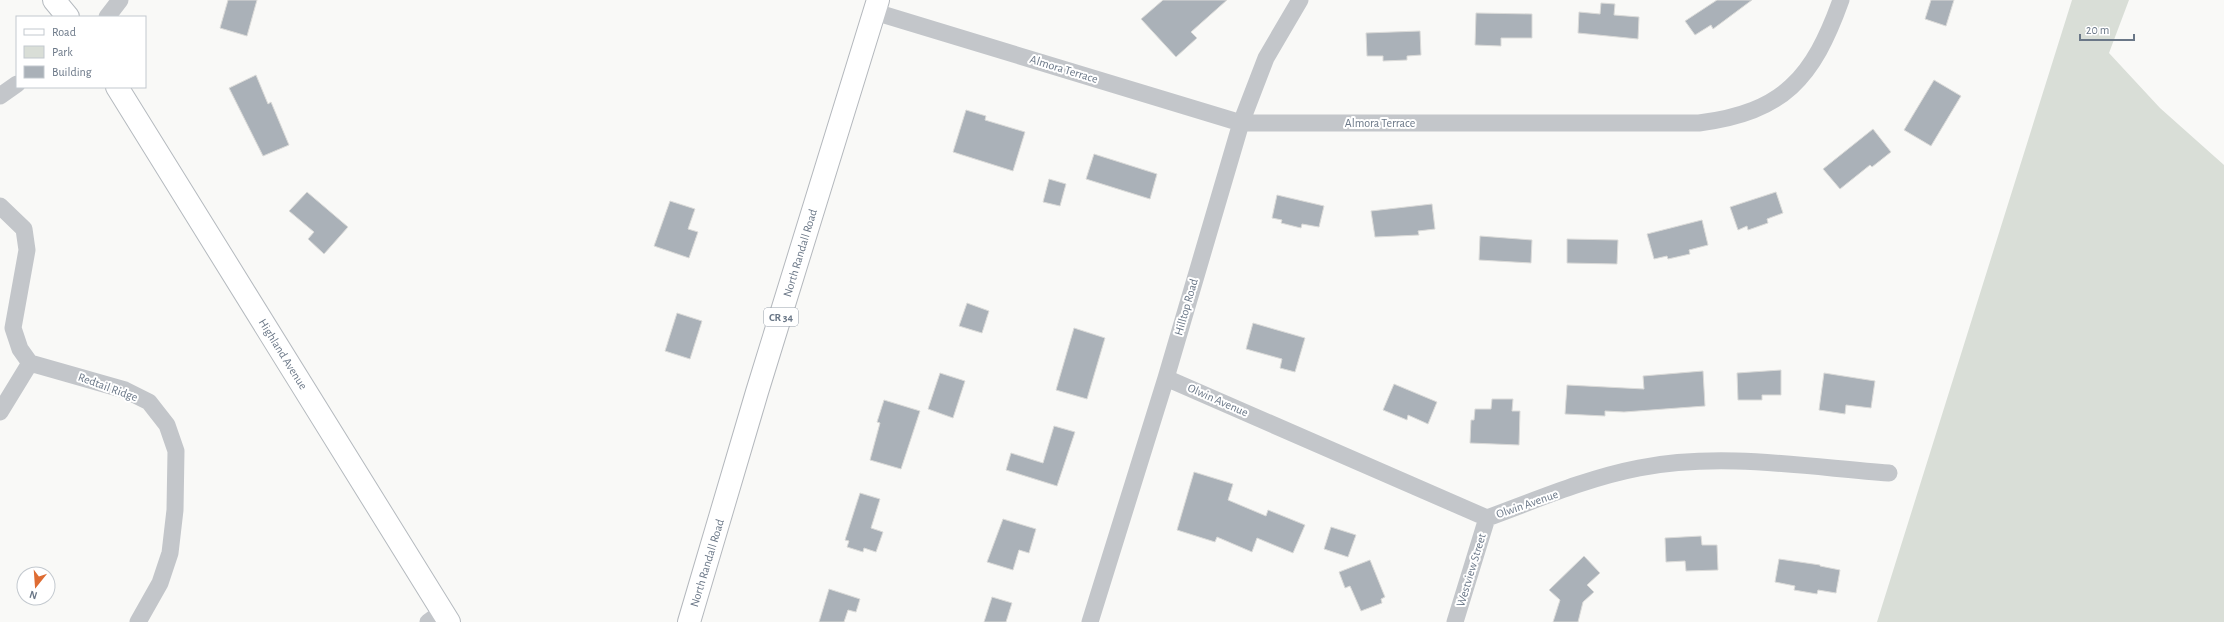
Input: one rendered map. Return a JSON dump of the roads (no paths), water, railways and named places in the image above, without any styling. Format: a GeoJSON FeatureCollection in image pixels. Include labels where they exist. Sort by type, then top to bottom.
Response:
{"type":"FeatureCollection","features":[{"type":"Feature","properties":{"kind":"main road"},"geometry":{"type":"LineString","coordinates":[[54,0],[67,16]]}},
{"type":"Feature","properties":{"kind":"main road","name":"North Randall Road"},"geometry":{"type":"LineString","coordinates":[[689,622],[760,385],[877,6]]}},
{"type":"Feature","properties":{"kind":"main road","name":"Highland Avenue"},"geometry":{"type":"LineString","coordinates":[[118,88],[440,618]]}},
{"type":"Feature","properties":{"kind":"street"},"geometry":{"type":"LineString","coordinates":[[108,16],[120,0]]}},
{"type":"Feature","properties":{"kind":"street","name":"Hilltop Road"},"geometry":{"type":"LineString","coordinates":[[1090,622],[1166,378],[1241,123],[1266,58],[1300,0]]}},
{"type":"Feature","properties":{"kind":"street","name":"Almora Terrace"},"geometry":{"type":"LineString","coordinates":[[877,6],[1241,123],[1699,123],[1725,119],[1762,107],[1775,100],[1797,81],[1822,48],[1841,0]]}},
{"type":"Feature","properties":{"kind":"street"},"geometry":{"type":"LineString","coordinates":[[0,96],[16,85]]}},
{"type":"Feature","properties":{"kind":"street"},"geometry":{"type":"LineString","coordinates":[[0,206],[24,229],[27,250],[13,328],[20,349],[30,362],[0,412]]}},
{"type":"Feature","properties":{"kind":"street","name":"Redtail Ridge"},"geometry":{"type":"LineString","coordinates":[[30,362],[125,390],[149,402],[167,425],[176,451],[175,510],[170,552],[160,583],[138,622]]}},
{"type":"Feature","properties":{"kind":"street","name":"Olwin Avenue"},"geometry":{"type":"LineString","coordinates":[[1166,378],[1487,518],[1614,474],[1664,464],[1735,461],[1889,473]]}},
{"type":"Feature","properties":{"kind":"street","name":"Westview Street"},"geometry":{"type":"LineString","coordinates":[[1455,622],[1487,518]]}}]}
